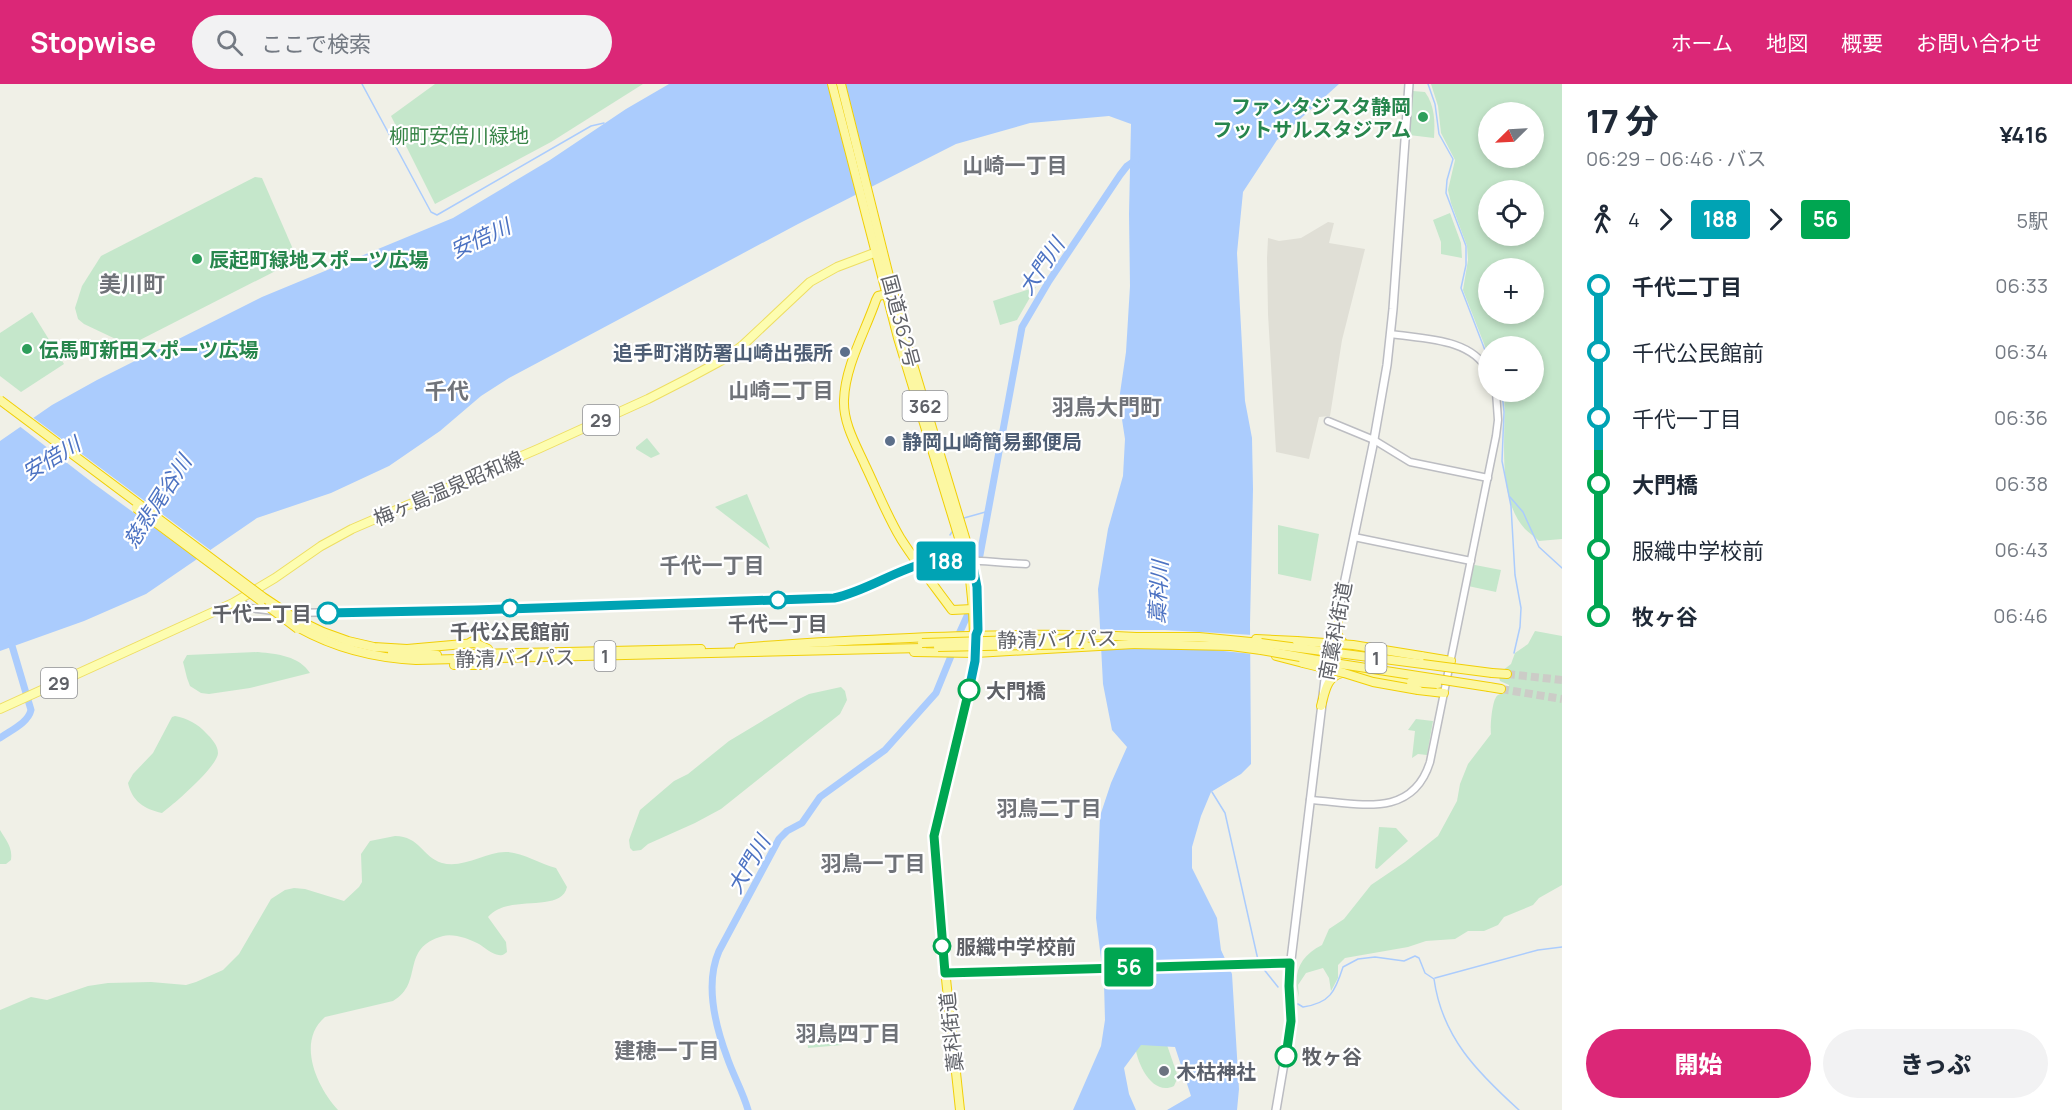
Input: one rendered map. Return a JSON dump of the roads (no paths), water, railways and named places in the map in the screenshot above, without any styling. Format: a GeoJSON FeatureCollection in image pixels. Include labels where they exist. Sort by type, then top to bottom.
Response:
{"type":"FeatureCollection","features":[{"type":"Feature","properties":{"kind":"highway","name":"国道362号"},"geometry":{"type":"LineString","coordinates":[[832,84],[969,561],[978,602],[976,635]]}},
{"type":"Feature","properties":{"kind":"highway","name":"国道362号"},"geometry":{"type":"LineString","coordinates":[[841,84],[879,249],[886,294],[912,384],[969,561],[976,635]]}},
{"type":"Feature","properties":{"kind":"highway","name":"国道362号"},"geometry":{"type":"LineString","coordinates":[[886,294],[878,296],[876,300],[844,392],[844,408],[852,437],[900,537],[919,565],[952,610],[973,609]]}},
{"type":"Feature","properties":{"kind":"highway","name":"静清バイパス"},"geometry":{"type":"LineString","coordinates":[[1,402],[270,607],[301,626],[351,644],[387,653],[431,655],[729,650],[1135,640],[1296,647],[1507,674]]}},
{"type":"Feature","properties":{"kind":"highway","name":"静清バイパス"},"geometry":{"type":"LineString","coordinates":[[1,402],[292,617],[301,626]]}},
{"type":"Feature","properties":{"kind":"highway","name":"1"},"geometry":{"type":"LineString","coordinates":[[1338,614],[1337,634],[1348,648]]}},
{"type":"Feature","properties":{"kind":"highway"},"geometry":{"type":"LineString","coordinates":[[301,626],[374,647],[407,649],[478,643],[484,654]]}},
{"type":"Feature","properties":{"kind":"highway"},"geometry":{"type":"LineString","coordinates":[[301,626],[319,640],[353,654],[394,663],[411,665],[494,663]]}},
{"type":"Feature","properties":{"kind":"highway"},"geometry":{"type":"LineString","coordinates":[[470,643],[476,640],[479,631]]}},
{"type":"Feature","properties":{"kind":"highway","name":"1"},"geometry":{"type":"LineString","coordinates":[[729,650],[835,640],[1014,634],[1085,634],[1135,640]]}},
{"type":"Feature","properties":{"kind":"highway","name":"藁科街道"},"geometry":{"type":"LineString","coordinates":[[960,1110],[945,973],[934,836],[964,711],[976,653],[976,635]]}},
{"type":"Feature","properties":{"kind":"highway","name":"1"},"geometry":{"type":"LineString","coordinates":[[752,652],[777,654],[959,651],[976,653],[1135,640]]}},
{"type":"Feature","properties":{"kind":"highway","name":"静清バイパス"},"geometry":{"type":"LineString","coordinates":[[1220,642],[1334,663],[1501,689]]}},
{"type":"Feature","properties":{"kind":"highway","name":"1"},"geometry":{"type":"LineString","coordinates":[[1220,642],[1337,643],[1492,673]]}},
{"type":"Feature","properties":{"kind":"highway","name":"1"},"geometry":{"type":"LineString","coordinates":[[1220,642],[1373,682],[1444,693]]}},
{"type":"Feature","properties":{"kind":"highway","name":"静清バイパス"},"geometry":{"type":"LineString","coordinates":[[729,650],[752,652],[922,645]]}},
{"type":"Feature","properties":{"kind":"highway","name":"1"},"geometry":{"type":"LineString","coordinates":[[1331,645],[1451,661]]}},
{"type":"Feature","properties":{"kind":"highway","name":"1"},"geometry":{"type":"LineString","coordinates":[[1326,670],[1411,682],[1489,687]]}},
{"type":"Feature","properties":{"kind":"highway","name":"1"},"geometry":{"type":"LineString","coordinates":[[1322,706],[1329,681],[1335,675],[1342,673]]}},
{"type":"Feature","properties":{"kind":"main road","name":"南藁科街道"},"geometry":{"type":"LineString","coordinates":[[1276,1110],[1290,1028],[1290,963],[1326,670],[1374,440],[1391,334],[1409,84]]}},
{"type":"Feature","properties":{"kind":"main road","name":"梅ヶ島温泉昭和線"},"geometry":{"type":"LineString","coordinates":[[0,709],[238,600],[321,546],[352,529],[538,449],[689,378],[726,358],[743,345],[810,282],[837,267],[879,249]]}},
{"type":"Feature","properties":{"kind":"main road"},"geometry":{"type":"LineString","coordinates":[[945,973],[1290,963]]}},
{"type":"Feature","properties":{"kind":"street"},"geometry":{"type":"LineString","coordinates":[[1391,334],[1459,346],[1478,358]]}},
{"type":"Feature","properties":{"kind":"street"},"geometry":{"type":"LineString","coordinates":[[1310,800],[1379,805],[1396,801],[1408,795],[1418,786],[1429,767],[1488,478],[1498,420],[1497,402]]}},
{"type":"Feature","properties":{"kind":"street"},"geometry":{"type":"LineString","coordinates":[[1328,420],[1374,440],[1410,462],[1488,478]]}},
{"type":"Feature","properties":{"kind":"street"},"geometry":{"type":"LineString","coordinates":[[1354,537],[1471,561]]}},
{"type":"Feature","properties":{"kind":"street"},"geometry":{"type":"LineString","coordinates":[[238,600],[254,609],[289,613],[322,613],[814,599],[834,598],[853,593],[919,565],[938,561],[1026,564]]}},
{"type":"Feature","properties":{"kind":"water"},"geometry":{"type":"Polygon","coordinates":[[[669,84],[1339,84],[1277,140],[1243,192],[1237,253],[1245,401],[1252,438],[1251,764],[1241,774],[1211,792],[1192,847],[1192,868],[1217,918],[1221,950],[1232,974],[1239,1089],[1237,1110],[1167,1110],[1191,1096],[1175,1047],[1141,1045],[1124,1068],[1129,1094],[1136,1110],[1073,1110],[1101,1046],[1105,1020],[1104,983],[1096,918],[1100,816],[1127,747],[1112,730],[1103,684],[1098,589],[1108,529],[1123,476],[1125,439],[1119,400],[1126,352],[1130,286],[1131,124],[1109,116],[1030,123],[956,144],[798,224],[509,378],[481,396],[440,431],[389,466],[331,493],[257,518],[146,594],[84,621],[0,651],[0,441],[52,405],[97,380],[262,297],[453,218],[550,160],[626,109],[669,84]]]}},
{"type":"Feature","properties":{"kind":"waterway"},"geometry":{"type":"LineString","coordinates":[[362,84],[431,212],[437,215],[591,126],[604,123]]}},
{"type":"Feature","properties":{"kind":"waterway"},"geometry":{"type":"LineString","coordinates":[[1428,84],[1435,104],[1439,134],[1453,159],[1446,193],[1466,246],[1466,265],[1461,288],[1480,336]]}},
{"type":"Feature","properties":{"kind":"waterway","name":"大門川"},"geometry":{"type":"LineString","coordinates":[[980,555],[1022,327],[1049,281],[1120,175],[1137,159]]}},
{"type":"Feature","properties":{"kind":"waterway"},"geometry":{"type":"LineString","coordinates":[[1503,402],[1502,461],[1511,506],[1515,575],[1521,608],[1520,627],[1514,653]]}},
{"type":"Feature","properties":{"kind":"waterway"},"geometry":{"type":"LineString","coordinates":[[1510,497],[1523,512],[1539,547],[1562,568]]}},
{"type":"Feature","properties":{"kind":"waterway"},"geometry":{"type":"LineString","coordinates":[[964,518],[989,511]]}},
{"type":"Feature","properties":{"kind":"waterway","name":"大門川"},"geometry":{"type":"LineString","coordinates":[[959,634],[968,614]]}},
{"type":"Feature","properties":{"kind":"waterway","name":"慈悲尾谷川"},"geometry":{"type":"LineString","coordinates":[[0,738],[23,722],[31,710],[10,639]]}},
{"type":"Feature","properties":{"kind":"waterway","name":"大門川"},"geometry":{"type":"LineString","coordinates":[[748,1110],[727,1057],[713,1004],[713,977],[719,951],[779,839],[787,831],[802,823],[820,797],[885,750],[936,693],[951,656]]}},
{"type":"Feature","properties":{"kind":"waterway"},"geometry":{"type":"LineString","coordinates":[[1212,792],[1225,813],[1258,960]]}},
{"type":"Feature","properties":{"kind":"waterway"},"geometry":{"type":"LineString","coordinates":[[1435,978],[1538,950],[1562,947]]}},
{"type":"Feature","properties":{"kind":"waterway"},"geometry":{"type":"LineString","coordinates":[[1298,1004],[1303,1007],[1320,1003],[1334,990],[1343,967],[1358,959],[1375,957],[1404,961],[1415,956],[1419,958],[1425,973],[1434,979],[1438,1000],[1453,1036],[1489,1082],[1519,1110]]}},
{"type":"Feature","properties":{"kind":"waterway"},"geometry":{"type":"LineString","coordinates":[[1262,967],[1278,987]]}},
{"type":"Feature","properties":{"kind":"tunnel"},"geometry":{"type":"LineString","coordinates":[[1507,674],[1562,680]]}},
{"type":"Feature","properties":{"kind":"tunnel"},"geometry":{"type":"LineString","coordinates":[[1501,689],[1562,699]]}},
{"type":"Feature","properties":{"kind":"place","name":"ファンタジスタ静岡 フットサルスタジアム"},"geometry":{"type":"Point","coordinates":[1423,117]}},
{"type":"Feature","properties":{"kind":"place","name":"辰起町緑地スポーツ広場"},"geometry":{"type":"Point","coordinates":[197,259]}},
{"type":"Feature","properties":{"kind":"place","name":"伝馬町新田スポーツ広場"},"geometry":{"type":"Point","coordinates":[27,349]}},
{"type":"Feature","properties":{"kind":"place","name":"追手町消防署山崎出張所"},"geometry":{"type":"Point","coordinates":[845,352]}},
{"type":"Feature","properties":{"kind":"place","name":"静岡山崎簡易郵便局"},"geometry":{"type":"Point","coordinates":[890,441]}},
{"type":"Feature","properties":{"kind":"place","name":"千代一丁目"},"geometry":{"type":"Point","coordinates":[778,600]}},
{"type":"Feature","properties":{"kind":"place","name":"千代公民館前"},"geometry":{"type":"Point","coordinates":[510,608]}},
{"type":"Feature","properties":{"kind":"place","name":"千代二丁目"},"geometry":{"type":"Point","coordinates":[328,613]}},
{"type":"Feature","properties":{"kind":"place","name":"大門橋"},"geometry":{"type":"Point","coordinates":[969,690]}},
{"type":"Feature","properties":{"kind":"place","name":"服織中学校前"},"geometry":{"type":"Point","coordinates":[942,946]}},
{"type":"Feature","properties":{"kind":"place","name":"牧ヶ谷"},"geometry":{"type":"Point","coordinates":[1286,1056]}},
{"type":"Feature","properties":{"kind":"place","name":"木枯神社"},"geometry":{"type":"Point","coordinates":[1164,1071]}},
{"type":"Feature","properties":{"kind":"district","name":"山崎一丁目"},"geometry":{"type":"Point","coordinates":[1015,165]}},
{"type":"Feature","properties":{"kind":"district","name":"美川町"},"geometry":{"type":"Point","coordinates":[132,284]}},
{"type":"Feature","properties":{"kind":"district","name":"山崎二丁目"},"geometry":{"type":"Point","coordinates":[781,390]}},
{"type":"Feature","properties":{"kind":"district","name":"千代"},"geometry":{"type":"Point","coordinates":[447,391]}},
{"type":"Feature","properties":{"kind":"district","name":"羽鳥大門町"},"geometry":{"type":"Point","coordinates":[1107,407]}},
{"type":"Feature","properties":{"kind":"district","name":"千代一丁目"},"geometry":{"type":"Point","coordinates":[712,565]}},
{"type":"Feature","properties":{"kind":"district","name":"羽鳥二丁目"},"geometry":{"type":"Point","coordinates":[1049,808]}},
{"type":"Feature","properties":{"kind":"district","name":"羽鳥一丁目"},"geometry":{"type":"Point","coordinates":[873,863]}},
{"type":"Feature","properties":{"kind":"district","name":"羽鳥四丁目"},"geometry":{"type":"Point","coordinates":[848,1033]}},
{"type":"Feature","properties":{"kind":"district","name":"建穂一丁目"},"geometry":{"type":"Point","coordinates":[667,1050]}},
{"type":"Feature","properties":{"kind":"park label","name":"柳町安倍川緑地"},"geometry":{"type":"Point","coordinates":[459,135]}},
{"type":"Feature","properties":{"kind":"water label","name":"安倍川"},"geometry":{"type":"Point","coordinates":[480,238]}},
{"type":"Feature","properties":{"kind":"water label","name":"安倍川"},"geometry":{"type":"Point","coordinates":[51,458]}},
{"type":"Feature","properties":{"kind":"water label","name":"藁科川"},"geometry":{"type":"Point","coordinates":[1158,592]}}]}
